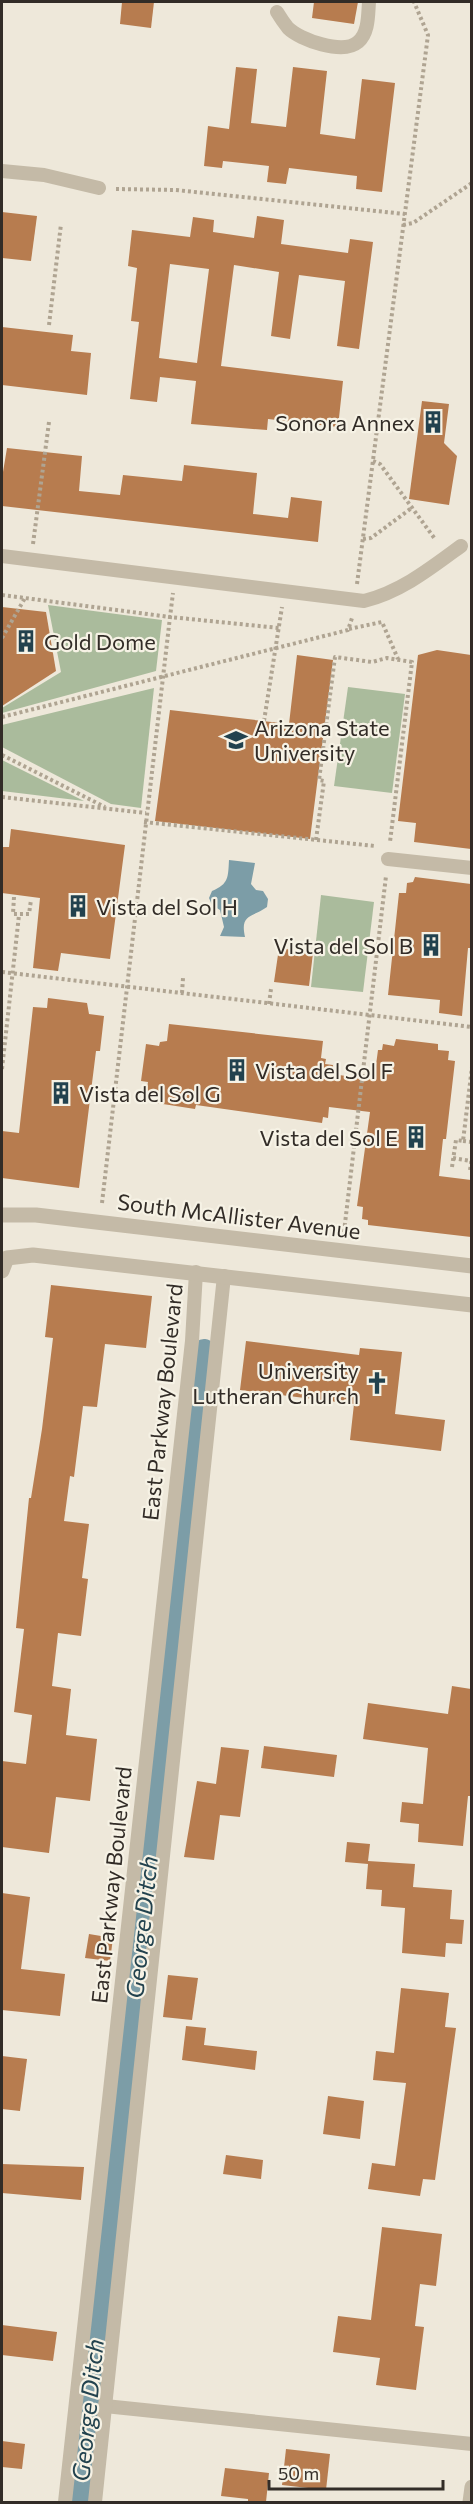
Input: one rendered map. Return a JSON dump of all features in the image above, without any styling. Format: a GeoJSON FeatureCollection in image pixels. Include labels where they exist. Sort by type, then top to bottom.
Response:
{"type":"FeatureCollection","features":[{"type":"Feature","properties":{"kind":"street","name":"South McAllister Avenue"},"geometry":{"type":"LineString","coordinates":[[2,1215],[36,1215],[471,1266]]}},
{"type":"Feature","properties":{"kind":"street"},"geometry":{"type":"LineString","coordinates":[[4,1264],[33,1255],[471,1305]]}},
{"type":"Feature","properties":{"kind":"street"},"geometry":{"type":"LineString","coordinates":[[470,2502],[471,2487]]}},
{"type":"Feature","properties":{"kind":"lane"},"geometry":{"type":"LineString","coordinates":[[277,12],[288,29],[310,41],[343,48],[358,42],[366,29],[369,2]]}},
{"type":"Feature","properties":{"kind":"lane"},"geometry":{"type":"LineString","coordinates":[[2,171],[44,175],[99,188]]}},
{"type":"Feature","properties":{"kind":"lane"},"geometry":{"type":"LineString","coordinates":[[2,556],[364,601],[378,598],[418,577],[460,546]]}},
{"type":"Feature","properties":{"kind":"lane"},"geometry":{"type":"LineString","coordinates":[[388,859],[471,868]]}},
{"type":"Feature","properties":{"kind":"lane","name":"East Parkway Boulevard"},"geometry":{"type":"LineString","coordinates":[[65,2502],[192,1341],[196,1272]]}},
{"type":"Feature","properties":{"kind":"lane"},"geometry":{"type":"LineString","coordinates":[[95,2502],[224,1276]]}},
{"type":"Feature","properties":{"kind":"lane"},"geometry":{"type":"LineString","coordinates":[[105,2406],[471,2444]]}},
{"type":"Feature","properties":{"kind":"path"},"geometry":{"type":"LineString","coordinates":[[357,584],[428,35],[414,2]]}},
{"type":"Feature","properties":{"kind":"path"},"geometry":{"type":"LineString","coordinates":[[403,225],[413,224],[471,183]]}},
{"type":"Feature","properties":{"kind":"path"},"geometry":{"type":"LineString","coordinates":[[99,188],[176,190],[405,214]]}},
{"type":"Feature","properties":{"kind":"path"},"geometry":{"type":"LineString","coordinates":[[49,325],[61,224]]}},
{"type":"Feature","properties":{"kind":"path"},"geometry":{"type":"LineString","coordinates":[[31,560],[49,422]]}},
{"type":"Feature","properties":{"kind":"path"},"geometry":{"type":"LineString","coordinates":[[373,461],[380,464],[435,539]]}},
{"type":"Feature","properties":{"kind":"path"},"geometry":{"type":"LineString","coordinates":[[363,539],[371,538],[413,507]]}},
{"type":"Feature","properties":{"kind":"path"},"geometry":{"type":"LineString","coordinates":[[102,1203],[125,987],[174,577]]}},
{"type":"Feature","properties":{"kind":"path"},"geometry":{"type":"LineString","coordinates":[[264,721],[284,591]]}},
{"type":"Feature","properties":{"kind":"path"},"geometry":{"type":"LineString","coordinates":[[2,595],[170,617],[279,628]]}},
{"type":"Feature","properties":{"kind":"path"},"geometry":{"type":"LineString","coordinates":[[2,638],[25,598]]}},
{"type":"Feature","properties":{"kind":"path"},"geometry":{"type":"LineString","coordinates":[[348,630],[352,619]]}},
{"type":"Feature","properties":{"kind":"path"},"geometry":{"type":"LineString","coordinates":[[2,717],[382,622],[398,660]]}},
{"type":"Feature","properties":{"kind":"path"},"geometry":{"type":"LineString","coordinates":[[144,822],[269,838],[316,840],[324,781],[319,780],[335,657],[372,662],[387,658],[412,662],[344,1233]]}},
{"type":"Feature","properties":{"kind":"path"},"geometry":{"type":"LineString","coordinates":[[2,755],[109,809]]}},
{"type":"Feature","properties":{"kind":"path"},"geometry":{"type":"LineString","coordinates":[[2,797],[146,813]]}},
{"type":"Feature","properties":{"kind":"path"},"geometry":{"type":"LineString","coordinates":[[14,897],[12,913],[19,915],[29,914],[31,900]]}},
{"type":"Feature","properties":{"kind":"path"},"geometry":{"type":"LineString","coordinates":[[2,1069],[19,915]]}},
{"type":"Feature","properties":{"kind":"path"},"geometry":{"type":"LineString","coordinates":[[2,972],[471,1027]]}},
{"type":"Feature","properties":{"kind":"path"},"geometry":{"type":"LineString","coordinates":[[182,993],[183,978]]}},
{"type":"Feature","properties":{"kind":"path"},"geometry":{"type":"LineString","coordinates":[[270,1004],[271,989]]}},
{"type":"Feature","properties":{"kind":"path"},"geometry":{"type":"LineString","coordinates":[[463,1141],[471,1068]]}},
{"type":"Feature","properties":{"kind":"path"},"geometry":{"type":"LineString","coordinates":[[452,1167],[456,1140],[471,1142]]}},
{"type":"Feature","properties":{"kind":"path"},"geometry":{"type":"LineString","coordinates":[[453,1158],[471,1159],[470,1170]]}},
{"type":"Feature","properties":{"kind":"green space"},"geometry":{"type":"Polygon","coordinates":[[[48,605],[162,620],[156,671],[2,713],[2,708],[61,672],[48,605]]]}},
{"type":"Feature","properties":{"kind":"green space"},"geometry":{"type":"Polygon","coordinates":[[[348,687],[405,694],[392,793],[334,786],[348,687]]]}},
{"type":"Feature","properties":{"kind":"green space"},"geometry":{"type":"Polygon","coordinates":[[[154,688],[141,808],[111,804],[2,747],[2,725],[154,688]]]}},
{"type":"Feature","properties":{"kind":"green space"},"geometry":{"type":"Polygon","coordinates":[[[2,760],[84,801],[2,791],[2,760]]]}},
{"type":"Feature","properties":{"kind":"green space"},"geometry":{"type":"Polygon","coordinates":[[[321,895],[374,902],[363,992],[311,987],[321,895]]]}},
{"type":"Feature","properties":{"kind":"water"},"geometry":{"type":"Polygon","coordinates":[[[229,860],[255,863],[251,884],[256,890],[263,891],[268,899],[267,907],[246,920],[245,937],[220,936],[224,927],[220,910],[212,905],[209,898],[212,891],[225,883],[229,860]]]}},
{"type":"Feature","properties":{"kind":"building"},"geometry":{"type":"Polygon","coordinates":[[[122,2],[154,2],[151,28],[120,24],[122,2]]]}},
{"type":"Feature","properties":{"kind":"building"},"geometry":{"type":"Polygon","coordinates":[[[314,2],[358,2],[354,24],[312,18],[314,2]]]}},
{"type":"Feature","properties":{"kind":"building"},"geometry":{"type":"Polygon","coordinates":[[[236,67],[257,69],[251,123],[286,127],[293,67],[327,71],[320,134],[355,139],[362,79],[395,83],[382,192],[356,189],[357,176],[289,168],[286,184],[267,182],[269,166],[223,161],[222,168],[204,166],[208,126],[229,129],[236,67]]]}},
{"type":"Feature","properties":{"kind":"building"},"geometry":{"type":"Polygon","coordinates":[[[2,212],[37,216],[31,261],[2,258],[2,212]]]}},
{"type":"Feature","properties":{"kind":"building"},"geometry":{"type":"Polygon","coordinates":[[[257,216],[284,220],[281,244],[348,253],[350,239],[373,242],[359,349],[337,346],[345,281],[299,275],[290,339],[271,336],[279,272],[234,265],[221,366],[343,381],[338,427],[268,419],[267,430],[191,424],[196,381],[160,377],[157,402],[130,399],[139,322],[131,321],[137,268],[128,266],[132,230],[190,237],[193,217],[214,220],[213,232],[254,238],[257,216]],[[170,264],[159,358],[197,363],[209,269],[170,264]]]}},
{"type":"Feature","properties":{"kind":"building"},"geometry":{"type":"Polygon","coordinates":[[[2,327],[73,335],[71,351],[91,353],[87,395],[2,385],[2,327]]]}},
{"type":"Feature","properties":{"kind":"building","name":"Sonora Annex"},"geometry":{"type":"Polygon","coordinates":[[[422,401],[449,404],[444,443],[457,456],[449,505],[409,499],[422,401]]]}},
{"type":"Feature","properties":{"kind":"building"},"geometry":{"type":"Polygon","coordinates":[[[7,448],[82,456],[79,491],[120,495],[123,475],[182,481],[184,465],[257,473],[253,514],[288,518],[291,497],[322,501],[318,542],[2,506],[2,478],[7,448]]]}},
{"type":"Feature","properties":{"kind":"building","name":"Gold Dome"},"geometry":{"type":"Polygon","coordinates":[[[2,607],[46,612],[56,671],[2,706],[2,607]]]}},
{"type":"Feature","properties":{"kind":"building"},"geometry":{"type":"Polygon","coordinates":[[[437,650],[471,655],[471,849],[414,842],[416,823],[398,821],[418,655],[437,650]]]}},
{"type":"Feature","properties":{"kind":"building"},"geometry":{"type":"Polygon","coordinates":[[[297,655],[333,660],[310,839],[155,821],[170,710],[289,724],[297,655]]]}},
{"type":"Feature","properties":{"kind":"building","name":"Vista del Sol H"},"geometry":{"type":"Polygon","coordinates":[[[11,829],[125,845],[110,959],[61,953],[58,971],[33,968],[40,898],[2,893],[2,847],[9,847],[11,829]]]}},
{"type":"Feature","properties":{"kind":"building","name":"Vista del Sol B"},"geometry":{"type":"Polygon","coordinates":[[[415,877],[471,884],[471,948],[468,948],[462,1016],[439,1013],[440,1000],[388,995],[399,893],[406,893],[407,883],[413,882],[415,877]]]}},
{"type":"Feature","properties":{"kind":"building"},"geometry":{"type":"Polygon","coordinates":[[[279,948],[313,953],[309,986],[274,982],[279,948]]]}},
{"type":"Feature","properties":{"kind":"building","name":"Vista del Sol G"},"geometry":{"type":"Polygon","coordinates":[[[48,998],[87,1003],[89,1014],[104,1016],[100,1051],[96,1051],[79,1188],[2,1178],[2,1131],[19,1133],[33,1007],[47,1008],[48,998]]]}},
{"type":"Feature","properties":{"kind":"building"},"geometry":{"type":"Polygon","coordinates":[[[169,1024],[323,1041],[321,1058],[326,1059],[325,1064],[333,1065],[332,1074],[374,1080],[378,1050],[382,1050],[383,1044],[394,1046],[396,1039],[438,1044],[438,1050],[449,1051],[448,1060],[455,1061],[446,1139],[443,1139],[439,1176],[471,1180],[471,1237],[368,1225],[368,1220],[362,1219],[363,1207],[357,1206],[370,1112],[329,1107],[328,1118],[323,1117],[322,1123],[196,1105],[195,1109],[150,1102],[152,1094],[146,1094],[148,1082],[141,1081],[146,1044],[159,1046],[160,1042],[167,1041],[169,1024]]]}},
{"type":"Feature","properties":{"kind":"building"},"geometry":{"type":"Polygon","coordinates":[[[51,1285],[152,1296],[146,1348],[105,1344],[97,1407],[83,1406],[74,1477],[70,1476],[64,1521],[89,1524],[82,1578],[88,1579],[81,1636],[58,1633],[52,1686],[71,1689],[66,1735],[97,1739],[90,1801],[56,1797],[49,1853],[2,1847],[2,1761],[26,1764],[32,1715],[14,1712],[24,1629],[16,1628],[29,1498],[31,1498],[42,1429],[53,1338],[45,1337],[51,1285]]]}},
{"type":"Feature","properties":{"kind":"building"},"geometry":{"type":"Polygon","coordinates":[[[246,1341],[359,1355],[360,1348],[402,1352],[395,1414],[445,1420],[441,1451],[350,1440],[354,1404],[240,1390],[246,1341]]]}},
{"type":"Feature","properties":{"kind":"building"},"geometry":{"type":"Polygon","coordinates":[[[452,1686],[471,1689],[471,1796],[468,1796],[463,1846],[418,1842],[419,1824],[400,1822],[402,1802],[423,1804],[428,1748],[363,1739],[368,1703],[448,1714],[452,1686]]]}},
{"type":"Feature","properties":{"kind":"building"},"geometry":{"type":"Polygon","coordinates":[[[264,1746],[337,1755],[334,1777],[261,1768],[264,1746]]]}},
{"type":"Feature","properties":{"kind":"building"},"geometry":{"type":"Polygon","coordinates":[[[221,1747],[249,1750],[240,1817],[220,1815],[214,1860],[184,1857],[197,1781],[216,1784],[221,1747]]]}},
{"type":"Feature","properties":{"kind":"building"},"geometry":{"type":"Polygon","coordinates":[[[347,1842],[370,1844],[368,1861],[415,1864],[413,1887],[452,1890],[450,1919],[464,1920],[462,1944],[446,1943],[445,1957],[402,1953],[405,1908],[381,1906],[382,1890],[366,1889],[368,1864],[345,1862],[347,1842]]]}},
{"type":"Feature","properties":{"kind":"building"},"geometry":{"type":"Polygon","coordinates":[[[2,1893],[30,1897],[21,1969],[65,1974],[60,2016],[2,2010],[2,1893]]]}},
{"type":"Feature","properties":{"kind":"building"},"geometry":{"type":"Polygon","coordinates":[[[89,1934],[113,1938],[110,1961],[85,1958],[89,1934]]]}},
{"type":"Feature","properties":{"kind":"building"},"geometry":{"type":"Polygon","coordinates":[[[168,1975],[198,1978],[192,2020],[163,2017],[168,1975]]]}},
{"type":"Feature","properties":{"kind":"building"},"geometry":{"type":"Polygon","coordinates":[[[401,1988],[449,1993],[445,2027],[456,2028],[435,2180],[423,2179],[420,2196],[368,2189],[372,2163],[395,2166],[406,2083],[373,2080],[376,2051],[394,2053],[401,1988]]]}},
{"type":"Feature","properties":{"kind":"building"},"geometry":{"type":"Polygon","coordinates":[[[186,2026],[206,2028],[204,2045],[257,2051],[255,2070],[182,2060],[186,2026]]]}},
{"type":"Feature","properties":{"kind":"building"},"geometry":{"type":"Polygon","coordinates":[[[2,2056],[27,2059],[20,2111],[2,2109],[2,2056]]]}},
{"type":"Feature","properties":{"kind":"building"},"geometry":{"type":"Polygon","coordinates":[[[328,2096],[364,2101],[360,2139],[323,2134],[328,2096]]]}},
{"type":"Feature","properties":{"kind":"building"},"geometry":{"type":"Polygon","coordinates":[[[226,2155],[263,2160],[261,2179],[223,2174],[226,2155]]]}},
{"type":"Feature","properties":{"kind":"building"},"geometry":{"type":"Polygon","coordinates":[[[2,2164],[84,2167],[81,2200],[2,2193],[2,2164]]]}},
{"type":"Feature","properties":{"kind":"building"},"geometry":{"type":"Polygon","coordinates":[[[382,2227],[442,2234],[436,2286],[420,2284],[415,2326],[424,2327],[416,2390],[376,2385],[380,2358],[333,2352],[338,2316],[371,2320],[382,2227]]]}},
{"type":"Feature","properties":{"kind":"building"},"geometry":{"type":"Polygon","coordinates":[[[2,2325],[57,2332],[53,2361],[2,2355],[2,2325]]]}},
{"type":"Feature","properties":{"kind":"building"},"geometry":{"type":"Polygon","coordinates":[[[2,2441],[25,2444],[22,2469],[2,2467],[2,2441]]]}},
{"type":"Feature","properties":{"kind":"building"},"geometry":{"type":"Polygon","coordinates":[[[286,2449],[330,2454],[326,2490],[282,2485],[286,2449]]]}},
{"type":"Feature","properties":{"kind":"building"},"geometry":{"type":"Polygon","coordinates":[[[225,2468],[269,2473],[266,2502],[248,2502],[248,2499],[221,2496],[225,2468]]]}},
{"type":"Feature","properties":{"kind":"waterway","name":"George Ditch"},"geometry":{"type":"LineString","coordinates":[[77,2502],[204,1351]]}},
{"type":"Feature","properties":{"kind":"place","name":"Sonora Annex"},"geometry":{"type":"Point","coordinates":[433,422]}},
{"type":"Feature","properties":{"kind":"place","name":"Gold Dome"},"geometry":{"type":"Point","coordinates":[26,641]}},
{"type":"Feature","properties":{"kind":"place","name":"Arizona State University"},"geometry":{"type":"Point","coordinates":[236,740]}},
{"type":"Feature","properties":{"kind":"place","name":"Vista del Sol H"},"geometry":{"type":"Point","coordinates":[78,906]}},
{"type":"Feature","properties":{"kind":"place","name":"Vista del Sol B"},"geometry":{"type":"Point","coordinates":[431,945]}},
{"type":"Feature","properties":{"kind":"place","name":"Vista del Sol F"},"geometry":{"type":"Point","coordinates":[237,1070]}},
{"type":"Feature","properties":{"kind":"place","name":"Vista del Sol G"},"geometry":{"type":"Point","coordinates":[61,1093]}},
{"type":"Feature","properties":{"kind":"place","name":"Vista del Sol E"},"geometry":{"type":"Point","coordinates":[416,1137]}},
{"type":"Feature","properties":{"kind":"place","name":"University Lutheran Church"},"geometry":{"type":"Point","coordinates":[377,1383]}}]}
